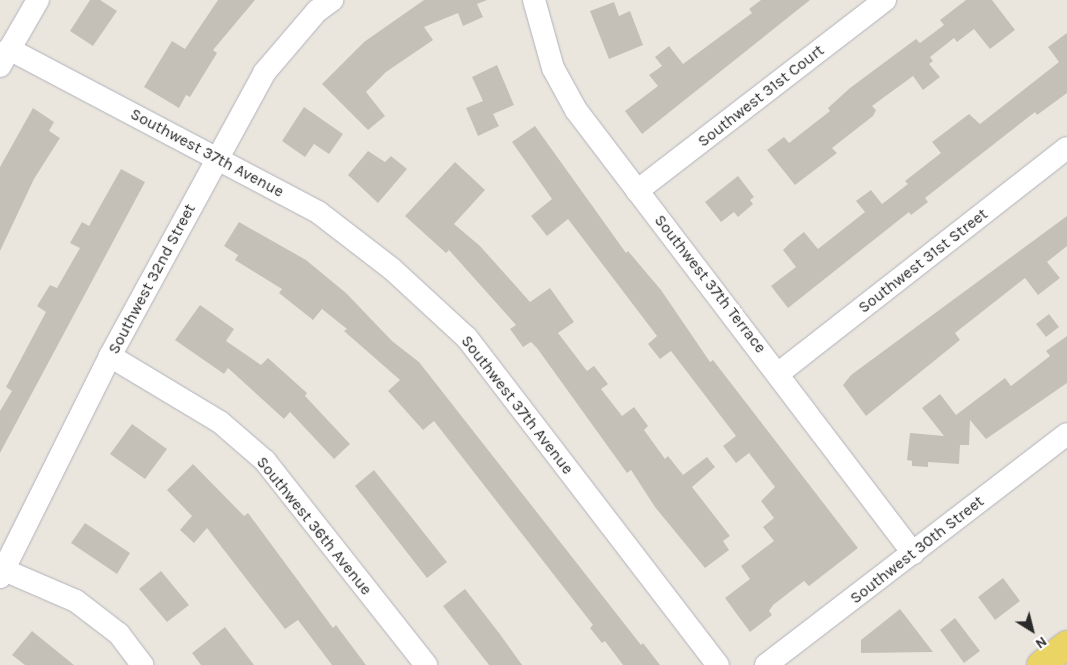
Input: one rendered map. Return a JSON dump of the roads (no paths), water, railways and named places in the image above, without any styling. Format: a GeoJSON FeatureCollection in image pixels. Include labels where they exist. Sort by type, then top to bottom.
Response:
{"type":"FeatureCollection","features":[{"type":"Feature","properties":{"kind":"main road"},"geometry":{"type":"LineString","coordinates":[[1041,665],[1067,645]]}},
{"type":"Feature","properties":{"kind":"street"},"geometry":{"type":"LineString","coordinates":[[4,58],[38,0]]}},
{"type":"Feature","properties":{"kind":"street","name":"Southwest 32nd Street"},"geometry":{"type":"LineString","coordinates":[[2,574],[110,356],[264,73],[317,12],[332,0]]}},
{"type":"Feature","properties":{"kind":"street","name":"Southwest 37th Terrace"},"geometry":{"type":"LineString","coordinates":[[534,0],[553,68],[576,110],[779,373],[913,553]]}},
{"type":"Feature","properties":{"kind":"street","name":"Southwest 31st Court"},"geometry":{"type":"LineString","coordinates":[[638,191],[885,0]]}},
{"type":"Feature","properties":{"kind":"street","name":"Southwest 37th Avenue"},"geometry":{"type":"LineString","coordinates":[[4,58],[217,158],[318,212],[392,269],[467,338],[718,665]]}},
{"type":"Feature","properties":{"kind":"street","name":"Southwest 31st Street"},"geometry":{"type":"LineString","coordinates":[[779,373],[1067,148]]}},
{"type":"Feature","properties":{"kind":"street","name":"Southwest 36th Avenue"},"geometry":{"type":"LineString","coordinates":[[110,356],[220,422],[265,461],[426,665]]}},
{"type":"Feature","properties":{"kind":"street","name":"Southwest 30th Street"},"geometry":{"type":"LineString","coordinates":[[766,665],[1067,434]]}},
{"type":"Feature","properties":{"kind":"street"},"geometry":{"type":"LineString","coordinates":[[2,574],[76,601],[119,634],[142,665]]}}]}
